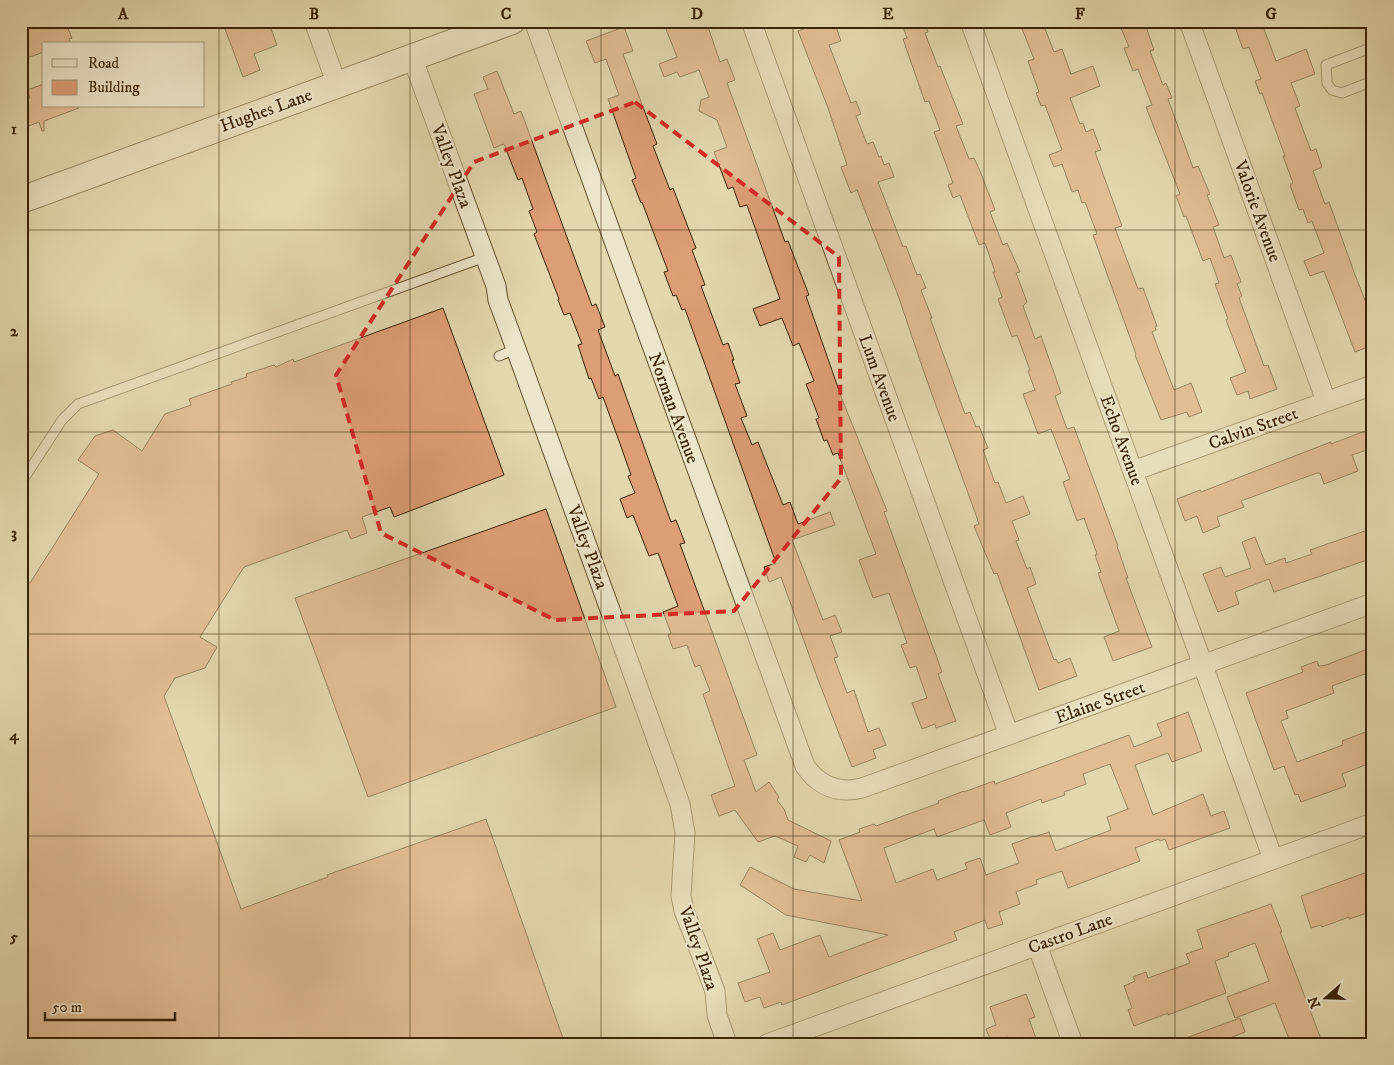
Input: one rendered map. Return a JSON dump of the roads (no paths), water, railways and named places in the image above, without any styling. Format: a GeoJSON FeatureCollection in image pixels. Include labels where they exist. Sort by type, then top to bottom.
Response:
{"type":"FeatureCollection","features":[{"type":"Feature","properties":{"kind":"street"},"geometry":{"type":"LineString","coordinates":[[314,21],[337,85]]}},
{"type":"Feature","properties":{"kind":"street","name":"Hughes Lane"},"geometry":{"type":"LineString","coordinates":[[21,200],[512,21]]}},
{"type":"Feature","properties":{"kind":"street","name":"Norman Avenue"},"geometry":{"type":"LineString","coordinates":[[534,21],[805,766],[812,777],[826,786]]}},
{"type":"Feature","properties":{"kind":"street","name":"Lum Avenue"},"geometry":{"type":"LineString","coordinates":[[752,21],[1009,735]]}},
{"type":"Feature","properties":{"kind":"street","name":"Echo Avenue"},"geometry":{"type":"LineString","coordinates":[[970,21],[1273,859]]}},
{"type":"Feature","properties":{"kind":"street","name":"Valorie Avenue"},"geometry":{"type":"LineString","coordinates":[[1189,21],[1326,401]]}},
{"type":"Feature","properties":{"kind":"street","name":"Valley Plaza"},"geometry":{"type":"LineString","coordinates":[[412,57],[496,286],[508,353],[680,804],[685,833],[681,896],[684,911],[715,991],[717,1014],[726,1044]]}},
{"type":"Feature","properties":{"kind":"street","name":"Calvin Street"},"geometry":{"type":"LineString","coordinates":[[1133,471],[1373,384]]}},
{"type":"Feature","properties":{"kind":"street","name":"Elaine Street"},"geometry":{"type":"LineString","coordinates":[[826,786],[839,790],[862,788],[1373,603]]}},
{"type":"Feature","properties":{"kind":"street","name":"Castro Lane"},"geometry":{"type":"LineString","coordinates":[[767,1044],[1373,823]]}},
{"type":"Feature","properties":{"kind":"street"},"geometry":{"type":"LineString","coordinates":[[1037,945],[1073,1044]]}},
{"type":"Feature","properties":{"kind":"lane"},"geometry":{"type":"LineString","coordinates":[[1373,47],[1326,65],[1326,82],[1332,90],[1342,92],[1373,81]]}},
{"type":"Feature","properties":{"kind":"lane"},"geometry":{"type":"LineString","coordinates":[[21,483],[62,420],[78,404],[485,257]]}}]}
